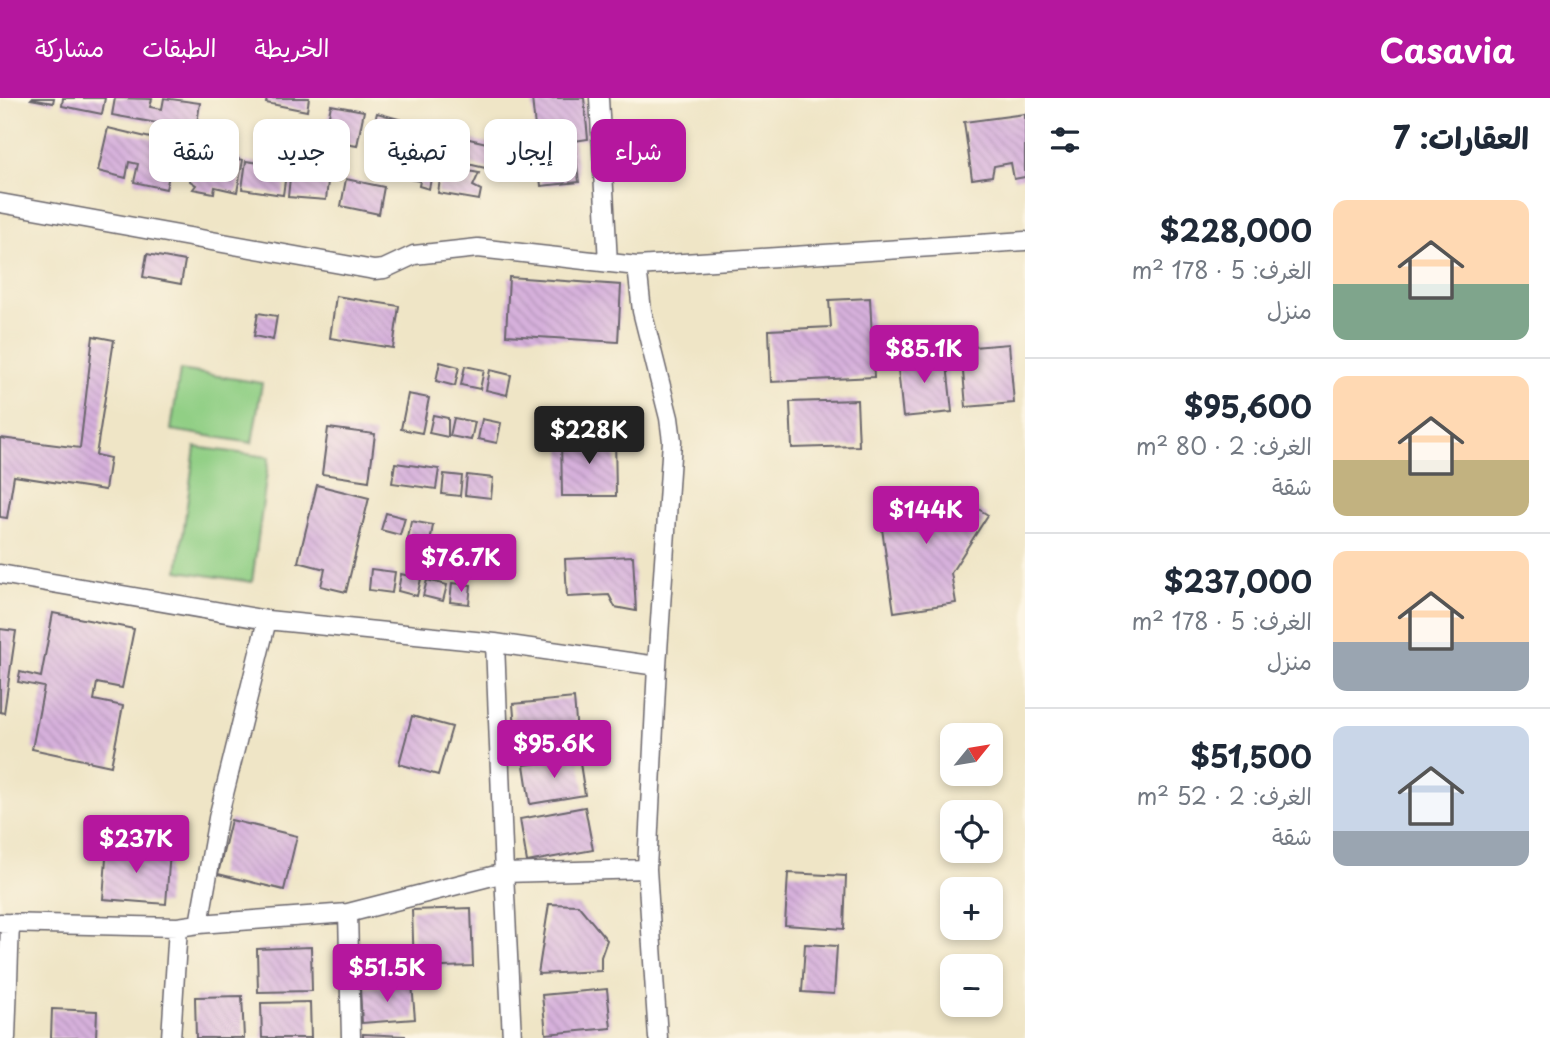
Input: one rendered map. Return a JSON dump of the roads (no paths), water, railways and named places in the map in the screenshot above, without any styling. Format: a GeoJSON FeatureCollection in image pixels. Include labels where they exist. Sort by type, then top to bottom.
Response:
{"type":"FeatureCollection","features":[{"type":"Feature","properties":{"kind":"street"},"geometry":{"type":"LineString","coordinates":[[599,98],[608,263]]}},
{"type":"Feature","properties":{"kind":"street"},"geometry":{"type":"LineString","coordinates":[[0,203],[374,270],[384,269],[414,255],[478,248],[637,266],[1025,241]]}},
{"type":"Feature","properties":{"kind":"street"},"geometry":{"type":"LineString","coordinates":[[637,266],[642,311],[672,440],[647,869],[658,1038]]}},
{"type":"Feature","properties":{"kind":"street"},"geometry":{"type":"LineString","coordinates":[[0,574],[267,620],[495,643],[657,666]]}},
{"type":"Feature","properties":{"kind":"street"},"geometry":{"type":"LineString","coordinates":[[198,924],[218,818],[267,620]]}},
{"type":"Feature","properties":{"kind":"street"},"geometry":{"type":"LineString","coordinates":[[495,643],[512,1038]]}},
{"type":"Feature","properties":{"kind":"street"},"geometry":{"type":"LineString","coordinates":[[6,1038],[5,923],[178,927],[348,913],[503,873],[647,869]]}},
{"type":"Feature","properties":{"kind":"street"},"geometry":{"type":"LineString","coordinates":[[348,913],[351,1038]]}},
{"type":"Feature","properties":{"kind":"street"},"geometry":{"type":"LineString","coordinates":[[171,1038],[178,927]]}}]}
